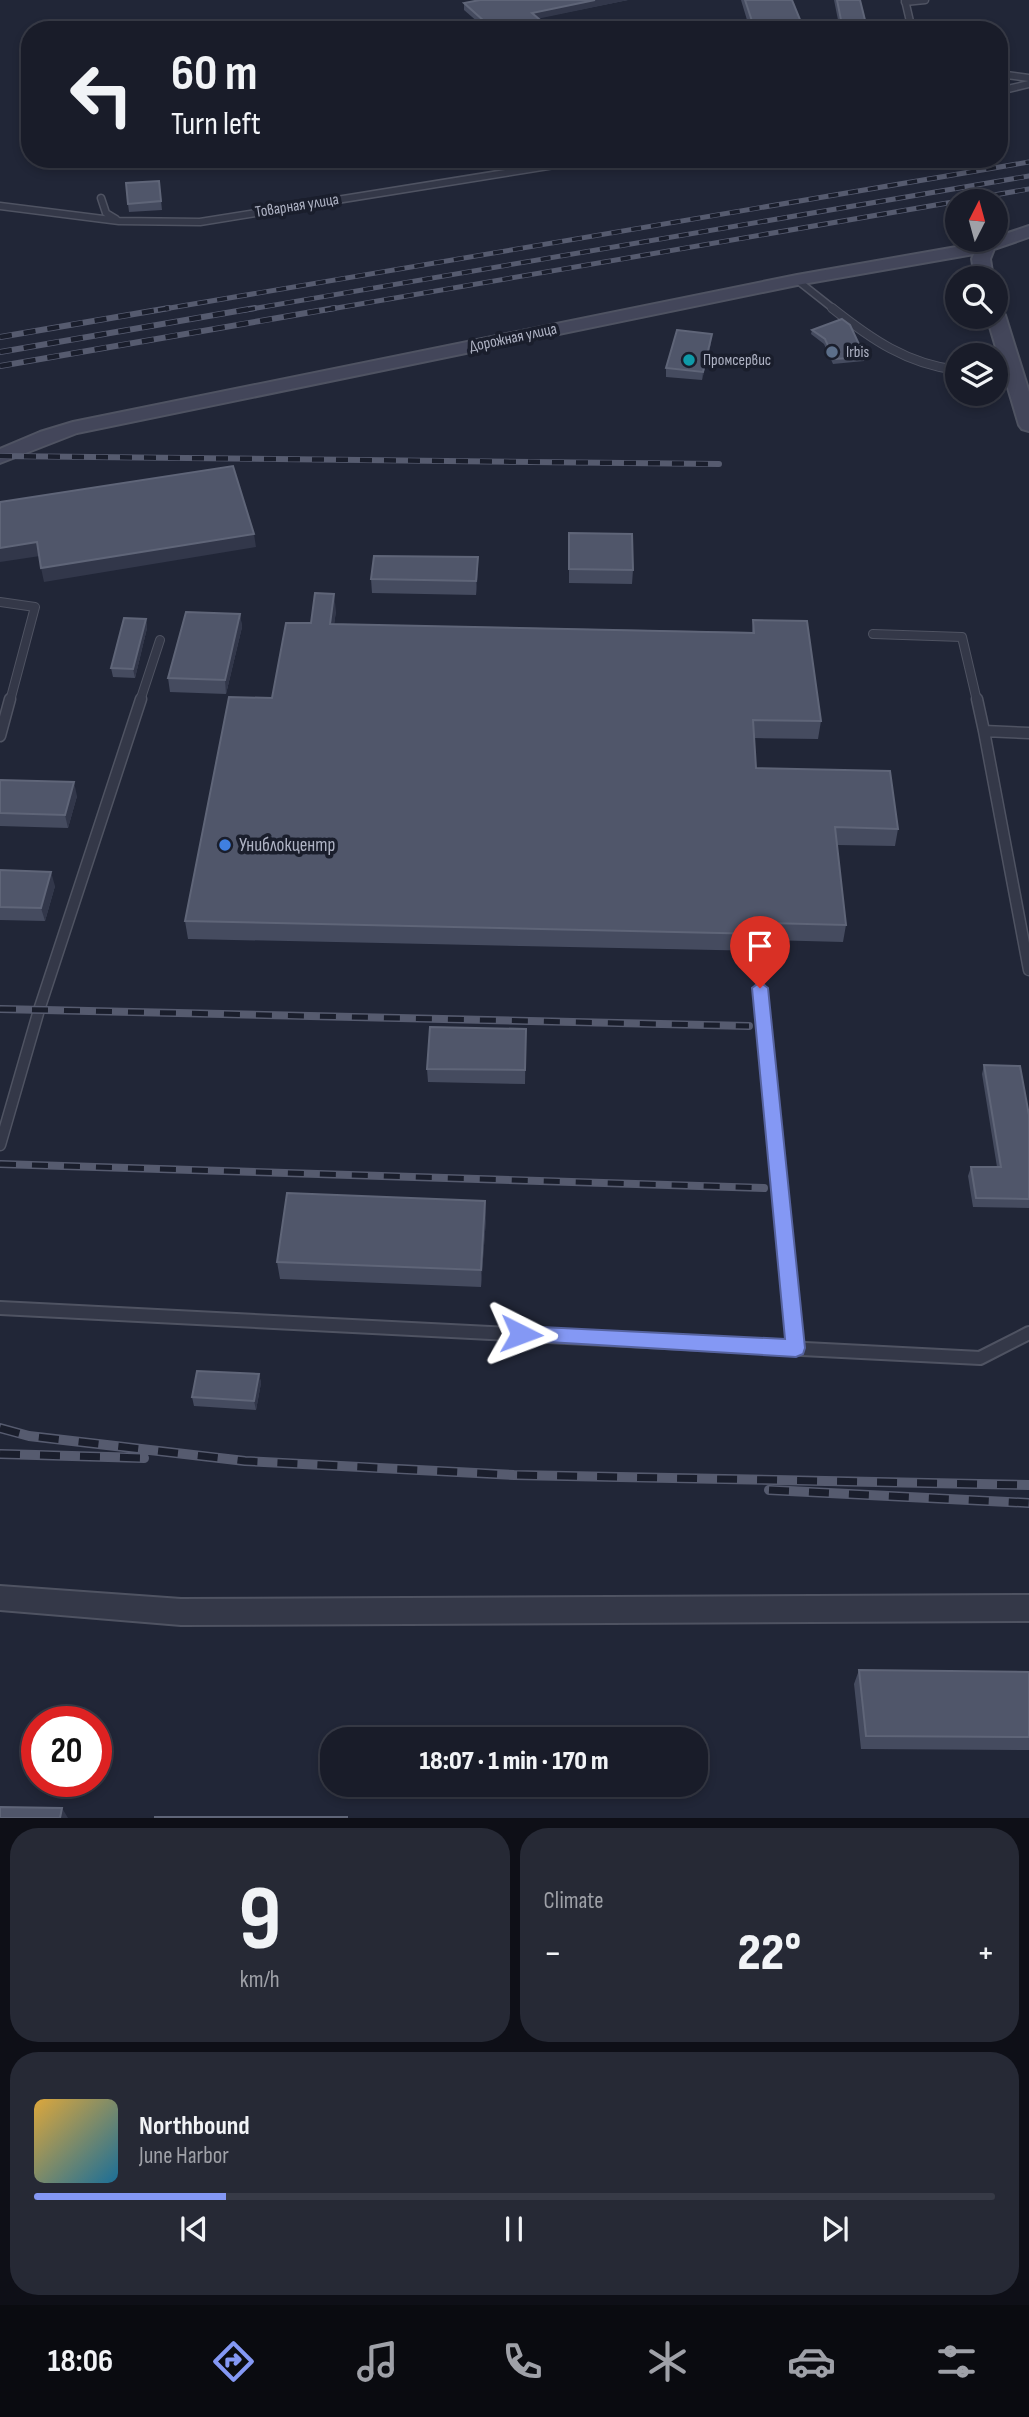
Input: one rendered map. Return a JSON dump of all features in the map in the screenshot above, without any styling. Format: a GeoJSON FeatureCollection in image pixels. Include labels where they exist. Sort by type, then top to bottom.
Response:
{"type":"FeatureCollection","features":[{"type":"Feature","properties":{"kind":"street","name":"Дорожная улица"},"geometry":{"type":"LineString","coordinates":[[1008,238],[1029,230]]}},
{"type":"Feature","properties":{"kind":"street","name":"Дорожная улица"},"geometry":{"type":"LineString","coordinates":[[0,457],[47,436],[73,428],[797,280],[953,252]]}},
{"type":"Feature","properties":{"kind":"street"},"geometry":{"type":"LineString","coordinates":[[1008,379],[1029,425]]}},
{"type":"Feature","properties":{"kind":"street"},"geometry":{"type":"LineString","coordinates":[[0,1598],[181,1612],[1029,1608]]}},
{"type":"Feature","properties":{"kind":"lane"},"geometry":{"type":"LineString","coordinates":[[910,21],[905,1],[925,0]]}},
{"type":"Feature","properties":{"kind":"lane"},"geometry":{"type":"LineString","coordinates":[[1008,75],[1029,78]]}},
{"type":"Feature","properties":{"kind":"lane"},"geometry":{"type":"LineString","coordinates":[[1008,89],[1029,85]]}},
{"type":"Feature","properties":{"kind":"lane","name":"Товарная улица"},"geometry":{"type":"LineString","coordinates":[[0,206],[119,221],[200,222],[536,168]]}},
{"type":"Feature","properties":{"kind":"lane"},"geometry":{"type":"LineString","coordinates":[[101,198],[106,214],[119,221]]}},
{"type":"Feature","properties":{"kind":"lane"},"geometry":{"type":"LineString","coordinates":[[797,280],[904,359],[922,366],[945,369]]}},
{"type":"Feature","properties":{"kind":"lane"},"geometry":{"type":"LineString","coordinates":[[0,602],[35,607],[0,736]]}},
{"type":"Feature","properties":{"kind":"lane"},"geometry":{"type":"LineString","coordinates":[[873,634],[962,637],[984,731],[1029,970]]}},
{"type":"Feature","properties":{"kind":"lane"},"geometry":{"type":"LineString","coordinates":[[0,1145],[39,1010],[160,640]]}},
{"type":"Feature","properties":{"kind":"lane"},"geometry":{"type":"LineString","coordinates":[[984,731],[1029,733]]}},
{"type":"Feature","properties":{"kind":"lane"},"geometry":{"type":"LineString","coordinates":[[760,988],[796,1348]]}},
{"type":"Feature","properties":{"kind":"lane"},"geometry":{"type":"LineString","coordinates":[[0,1308],[981,1357],[1029,1333]]}},
{"type":"Feature","properties":{"kind":"building"},"geometry":{"type":"Polygon","coordinates":[[[480,0],[595,0],[532,13],[541,21],[484,21],[464,3],[480,0]]]}},
{"type":"Feature","properties":{"kind":"building"},"geometry":{"type":"Polygon","coordinates":[[[745,0],[792,0],[801,21],[752,21],[745,0]]]}},
{"type":"Feature","properties":{"kind":"building"},"geometry":{"type":"Polygon","coordinates":[[[837,0],[860,0],[865,20],[841,20],[837,0]]]}},
{"type":"Feature","properties":{"kind":"building"},"geometry":{"type":"Polygon","coordinates":[[[159,181],[161,201],[128,204],[126,183],[159,181]]]}},
{"type":"Feature","properties":{"kind":"building"},"geometry":{"type":"Polygon","coordinates":[[[842,319],[850,325],[865,357],[834,359],[825,339],[812,330],[842,319]]]}},
{"type":"Feature","properties":{"kind":"building","name":"Промсервис"},"geometry":{"type":"Polygon","coordinates":[[[677,330],[712,334],[703,372],[666,368],[677,330]]]}},
{"type":"Feature","properties":{"kind":"building"},"geometry":{"type":"Polygon","coordinates":[[[233,466],[254,534],[41,568],[37,542],[0,548],[0,502],[233,466]]]}},
{"type":"Feature","properties":{"kind":"building"},"geometry":{"type":"Polygon","coordinates":[[[569,533],[632,534],[633,570],[569,569],[569,533]]]}},
{"type":"Feature","properties":{"kind":"building"},"geometry":{"type":"Polygon","coordinates":[[[374,556],[478,557],[476,581],[371,579],[374,556]]]}},
{"type":"Feature","properties":{"kind":"building"},"geometry":{"type":"Polygon","coordinates":[[[315,593],[334,594],[330,624],[754,633],[753,620],[807,621],[821,721],[753,720],[756,768],[890,771],[898,829],[835,827],[846,925],[768,923],[769,934],[185,921],[229,697],[272,698],[286,623],[311,623],[315,593]]]}},
{"type":"Feature","properties":{"kind":"building"},"geometry":{"type":"Polygon","coordinates":[[[186,612],[240,614],[225,680],[168,678],[186,612]]]}},
{"type":"Feature","properties":{"kind":"building"},"geometry":{"type":"Polygon","coordinates":[[[124,618],[146,619],[133,669],[111,668],[124,618]]]}},
{"type":"Feature","properties":{"kind":"building"},"geometry":{"type":"Polygon","coordinates":[[[0,780],[74,782],[65,815],[0,813],[0,780]]]}},
{"type":"Feature","properties":{"kind":"building"},"geometry":{"type":"Polygon","coordinates":[[[0,870],[51,872],[41,908],[0,907],[0,870]]]}},
{"type":"Feature","properties":{"kind":"building"},"geometry":{"type":"Polygon","coordinates":[[[430,1027],[526,1029],[525,1070],[427,1069],[430,1027]]]}},
{"type":"Feature","properties":{"kind":"building"},"geometry":{"type":"Polygon","coordinates":[[[984,1065],[1020,1066],[1029,1115],[1029,1199],[976,1198],[971,1167],[1001,1167],[984,1065]]]}},
{"type":"Feature","properties":{"kind":"building"},"geometry":{"type":"Polygon","coordinates":[[[287,1193],[485,1201],[481,1270],[277,1262],[287,1193]]]}},
{"type":"Feature","properties":{"kind":"building"},"geometry":{"type":"Polygon","coordinates":[[[197,1371],[259,1374],[254,1401],[192,1397],[197,1371]]]}},
{"type":"Feature","properties":{"kind":"building"},"geometry":{"type":"Polygon","coordinates":[[[859,1670],[1029,1672],[1029,1737],[866,1736],[859,1670]]]}},
{"type":"Feature","properties":{"kind":"building"},"geometry":{"type":"Polygon","coordinates":[[[0,1807],[62,1808],[60,1818],[0,1818],[0,1807]]]}},
{"type":"Feature","properties":{"kind":"building"},"geometry":{"type":"Polygon","coordinates":[[[347,1817],[347,1818],[155,1818],[347,1817]]]}},
{"type":"Feature","properties":{"kind":"railway"},"geometry":{"type":"LineString","coordinates":[[1008,166],[1029,162]]}},
{"type":"Feature","properties":{"kind":"railway"},"geometry":{"type":"LineString","coordinates":[[158,310],[994,168]]}},
{"type":"Feature","properties":{"kind":"railway"},"geometry":{"type":"LineString","coordinates":[[245,310],[1029,176]]}},
{"type":"Feature","properties":{"kind":"railway"},"geometry":{"type":"LineString","coordinates":[[325,310],[1029,189]]}},
{"type":"Feature","properties":{"kind":"railway"},"geometry":{"type":"LineString","coordinates":[[0,337],[169,308]]}},
{"type":"Feature","properties":{"kind":"railway"},"geometry":{"type":"LineString","coordinates":[[0,352],[255,308]]}},
{"type":"Feature","properties":{"kind":"railway"},"geometry":{"type":"LineString","coordinates":[[0,366],[335,308]]}},
{"type":"Feature","properties":{"kind":"railway"},"geometry":{"type":"LineString","coordinates":[[0,456],[719,464]]}},
{"type":"Feature","properties":{"kind":"railway"},"geometry":{"type":"LineString","coordinates":[[0,1009],[749,1026]]}},
{"type":"Feature","properties":{"kind":"railway"},"geometry":{"type":"LineString","coordinates":[[0,1164],[764,1188]]}},
{"type":"Feature","properties":{"kind":"railway"},"geometry":{"type":"LineString","coordinates":[[0,1428],[29,1436],[245,1461],[514,1475],[1029,1485]]}},
{"type":"Feature","properties":{"kind":"railway"},"geometry":{"type":"LineString","coordinates":[[0,1454],[144,1458]]}},
{"type":"Feature","properties":{"kind":"railway"},"geometry":{"type":"LineString","coordinates":[[769,1490],[1029,1503]]}},
{"type":"Feature","properties":{"kind":"place","name":"Irbis"},"geometry":{"type":"Point","coordinates":[832,352]}},
{"type":"Feature","properties":{"kind":"place","name":"Промсервис"},"geometry":{"type":"Point","coordinates":[689,360]}},
{"type":"Feature","properties":{"kind":"place","name":"Униблокцентр"},"geometry":{"type":"Point","coordinates":[225,845]}},
{"type":"Feature","properties":{"kind":"route"},"geometry":{"type":"LineString","coordinates":[[521,1334],[796,1348],[760,988]]}}]}
